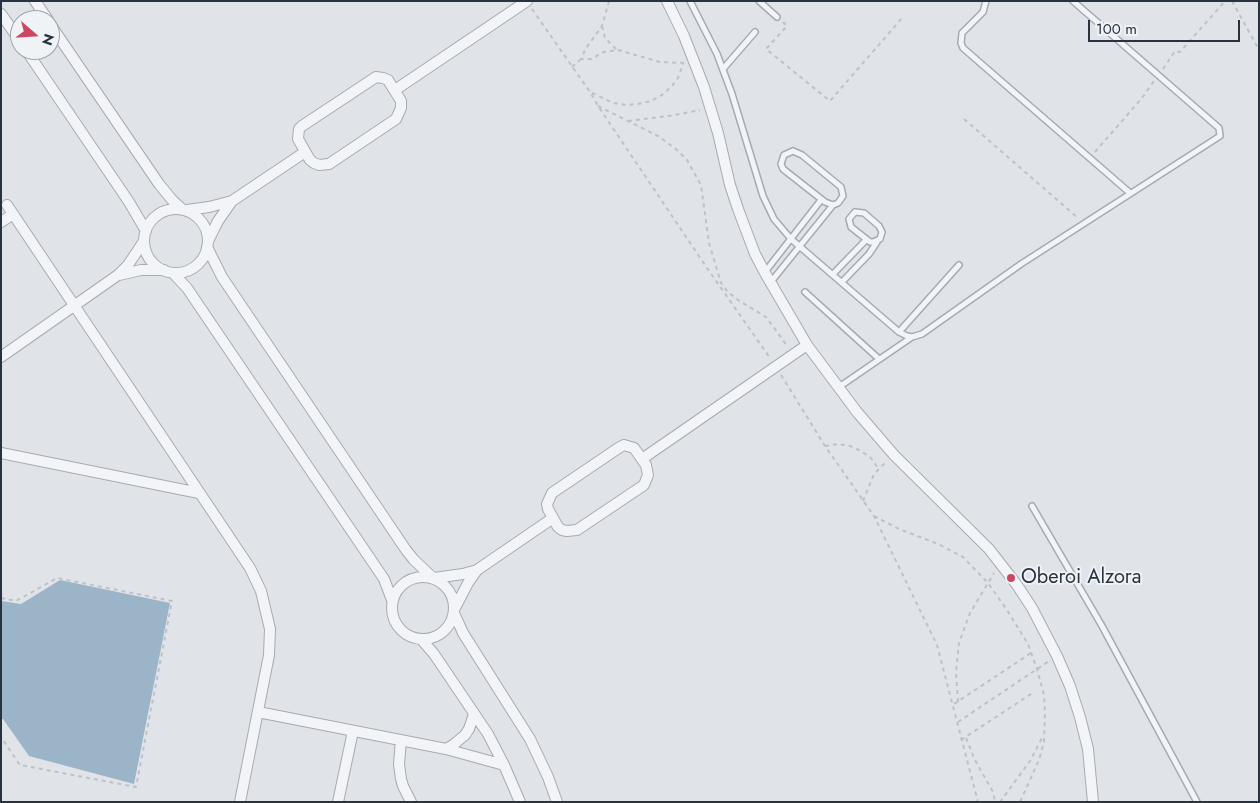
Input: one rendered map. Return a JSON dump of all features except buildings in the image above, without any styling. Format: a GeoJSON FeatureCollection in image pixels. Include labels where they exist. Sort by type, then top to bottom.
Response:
{"type":"FeatureCollection","features":[{"type":"Feature","properties":{"kind":"street"},"geometry":{"type":"LineString","coordinates":[[395,90],[526,1]]}},
{"type":"Feature","properties":{"kind":"street"},"geometry":{"type":"LineString","coordinates":[[667,1],[694,60],[711,108],[730,185],[755,254],[764,273],[807,345],[857,412],[894,455],[989,549],[1032,608],[1057,656],[1070,686],[1080,717],[1088,749],[1094,802]]}},
{"type":"Feature","properties":{"kind":"street"},"geometry":{"type":"LineString","coordinates":[[1,14],[10,27]]}},
{"type":"Feature","properties":{"kind":"street"},"geometry":{"type":"LineString","coordinates":[[60,39],[158,184],[173,201],[184,210],[195,215],[202,223],[207,232],[208,245],[222,278],[401,542],[414,560],[450,590],[454,600],[454,612],[463,633],[530,739],[548,777],[557,802]]}},
{"type":"Feature","properties":{"kind":"street"},"geometry":{"type":"LineString","coordinates":[[33,60],[129,202],[145,236],[149,259],[186,288],[384,579],[392,600],[393,618],[397,626],[412,638],[432,638],[442,633],[450,624],[468,583],[477,570]]}},
{"type":"Feature","properties":{"kind":"street"},"geometry":{"type":"LineString","coordinates":[[382,78],[388,80],[401,101],[402,108],[396,118],[329,164],[319,165],[314,163],[305,152],[298,139],[299,130],[302,126],[371,80],[382,78]]}},
{"type":"Feature","properties":{"kind":"street"},"geometry":{"type":"LineString","coordinates":[[1,357],[118,275],[128,264],[145,236],[151,221],[160,213],[170,209],[184,210],[209,207],[232,201],[305,152]]}},
{"type":"Feature","properties":{"kind":"street"},"geometry":{"type":"LineString","coordinates":[[118,275],[140,270],[184,272],[195,267],[203,258],[218,220],[232,201]]}},
{"type":"Feature","properties":{"kind":"street"},"geometry":{"type":"LineString","coordinates":[[7,205],[250,568],[265,603],[270,629],[269,649],[240,802]]}},
{"type":"Feature","properties":{"kind":"street"},"geometry":{"type":"LineString","coordinates":[[1,222],[13,214]]}},
{"type":"Feature","properties":{"kind":"street"},"geometry":{"type":"LineString","coordinates":[[642,459],[807,345]]}},
{"type":"Feature","properties":{"kind":"street"},"geometry":{"type":"LineString","coordinates":[[629,446],[634,448],[648,470],[648,476],[644,485],[577,530],[566,532],[558,527],[553,518],[547,504],[548,498],[556,489],[620,447],[629,446]]}},
{"type":"Feature","properties":{"kind":"street"},"geometry":{"type":"LineString","coordinates":[[1,454],[199,493]]}},
{"type":"Feature","properties":{"kind":"street"},"geometry":{"type":"LineString","coordinates":[[392,600],[398,588],[407,580],[419,576],[433,577],[463,574],[477,570],[553,518]]}},
{"type":"Feature","properties":{"kind":"street"},"geometry":{"type":"LineString","coordinates":[[421,639],[434,654],[488,734],[520,802]]}},
{"type":"Feature","properties":{"kind":"street"},"geometry":{"type":"LineString","coordinates":[[258,712],[446,749],[504,765]]}},
{"type":"Feature","properties":{"kind":"street"},"geometry":{"type":"LineString","coordinates":[[446,749],[465,735],[474,714]]}},
{"type":"Feature","properties":{"kind":"street"},"geometry":{"type":"LineString","coordinates":[[338,802],[353,731]]}},
{"type":"Feature","properties":{"kind":"street"},"geometry":{"type":"LineString","coordinates":[[401,740],[399,771],[403,786],[412,802]]}},
{"type":"Feature","properties":{"kind":"lane"},"geometry":{"type":"LineString","coordinates":[[690,1],[708,34],[723,69],[763,196],[774,219],[791,238],[899,332],[912,337]]}},
{"type":"Feature","properties":{"kind":"lane"},"geometry":{"type":"LineString","coordinates":[[759,1],[777,17]]}},
{"type":"Feature","properties":{"kind":"lane"},"geometry":{"type":"LineString","coordinates":[[986,1],[984,12],[962,33],[961,43],[963,48],[1130,193]]}},
{"type":"Feature","properties":{"kind":"lane"},"geometry":{"type":"LineString","coordinates":[[838,387],[912,337],[922,334],[1021,264],[1218,138],[1220,130],[1073,1]]}},
{"type":"Feature","properties":{"kind":"lane"},"geometry":{"type":"LineString","coordinates":[[723,69],[755,32]]}},
{"type":"Feature","properties":{"kind":"lane"},"geometry":{"type":"LineString","coordinates":[[770,283],[833,205],[838,203],[843,196],[841,187],[798,152],[793,151],[784,155],[781,164],[783,169],[821,200],[833,205]]}},
{"type":"Feature","properties":{"kind":"lane"},"geometry":{"type":"LineString","coordinates":[[764,273],[821,200]]}},
{"type":"Feature","properties":{"kind":"lane"},"geometry":{"type":"LineString","coordinates":[[842,282],[870,254],[882,236],[881,229],[864,213],[855,212],[851,215],[849,223],[851,227],[866,240],[877,242]]}},
{"type":"Feature","properties":{"kind":"lane"},"geometry":{"type":"LineString","coordinates":[[833,274],[866,240]]}},
{"type":"Feature","properties":{"kind":"lane"},"geometry":{"type":"LineString","coordinates":[[899,332],[958,265]]}},
{"type":"Feature","properties":{"kind":"lane"},"geometry":{"type":"LineString","coordinates":[[805,292],[880,359]]}},
{"type":"Feature","properties":{"kind":"lane"},"geometry":{"type":"LineString","coordinates":[[1032,506],[1102,626],[1197,802]]}},
{"type":"Feature","properties":{"kind":"path"},"geometry":{"type":"LineString","coordinates":[[526,1],[590,92],[706,268],[776,367],[825,446],[874,516],[937,645],[978,802]]}},
{"type":"Feature","properties":{"kind":"path"},"geometry":{"type":"LineString","coordinates":[[572,67],[581,59],[586,48],[602,26],[609,1]]}},
{"type":"Feature","properties":{"kind":"path"},"geometry":{"type":"LineString","coordinates":[[1232,1],[1259,50]]}},
{"type":"Feature","properties":{"kind":"path"},"geometry":{"type":"LineString","coordinates":[[777,17],[787,26],[766,49],[830,100],[903,17]]}},
{"type":"Feature","properties":{"kind":"path"},"geometry":{"type":"LineString","coordinates":[[602,26],[605,38],[618,50],[660,62],[684,63],[694,60]]}},
{"type":"Feature","properties":{"kind":"path"},"geometry":{"type":"LineString","coordinates":[[581,59],[591,59],[604,52],[618,50]]}},
{"type":"Feature","properties":{"kind":"path"},"geometry":{"type":"LineString","coordinates":[[590,92],[601,99],[613,103],[632,105],[651,101],[662,95],[672,86],[678,78],[684,63]]}},
{"type":"Feature","properties":{"kind":"path"},"geometry":{"type":"LineString","coordinates":[[598,106],[666,141],[687,160],[701,186],[709,243],[721,283],[738,300],[766,317],[793,355]]}},
{"type":"Feature","properties":{"kind":"path"},"geometry":{"type":"LineString","coordinates":[[628,121],[711,108]]}},
{"type":"Feature","properties":{"kind":"path"},"geometry":{"type":"LineString","coordinates":[[964,119],[1084,223]]}},
{"type":"Feature","properties":{"kind":"path"},"geometry":{"type":"LineString","coordinates":[[825,446],[844,445],[861,451],[871,458],[878,468]]}},
{"type":"Feature","properties":{"kind":"path"},"geometry":{"type":"LineString","coordinates":[[863,501],[878,468],[894,455]]}},
{"type":"Feature","properties":{"kind":"path"},"geometry":{"type":"LineString","coordinates":[[874,516],[898,530],[926,538],[951,550],[973,566],[988,583],[1028,644],[1044,695],[1044,734],[1039,760],[1020,802]]}},
{"type":"Feature","properties":{"kind":"path"},"geometry":{"type":"LineString","coordinates":[[1,598],[16,601],[57,578],[172,601],[136,787],[20,765],[1,737]]}},
{"type":"Feature","properties":{"kind":"path"},"geometry":{"type":"LineString","coordinates":[[958,702],[956,672],[959,643],[970,613],[988,583]]}},
{"type":"Feature","properties":{"kind":"path"},"geometry":{"type":"LineString","coordinates":[[953,705],[1031,653]]}},
{"type":"Feature","properties":{"kind":"path"},"geometry":{"type":"LineString","coordinates":[[958,722],[1057,656]]}},
{"type":"Feature","properties":{"kind":"path"},"geometry":{"type":"LineString","coordinates":[[961,740],[1034,692]]}},
{"type":"Feature","properties":{"kind":"path"},"geometry":{"type":"LineString","coordinates":[[1000,802],[1030,761],[1044,734]]}},
{"type":"Feature","properties":{"kind":"path"},"geometry":{"type":"LineString","coordinates":[[966,738],[975,760],[993,792],[995,802]]}},
{"type":"Feature","properties":{"kind":"water"},"geometry":{"type":"Polygon","coordinates":[[[60,580],[170,603],[134,784],[29,756],[3,719],[1,719],[1,601],[21,604],[60,580]]]}},
{"type":"Feature","properties":{"kind":"place","name":"Oberoi Alzora"},"geometry":{"type":"Point","coordinates":[1011,578]}}]}
